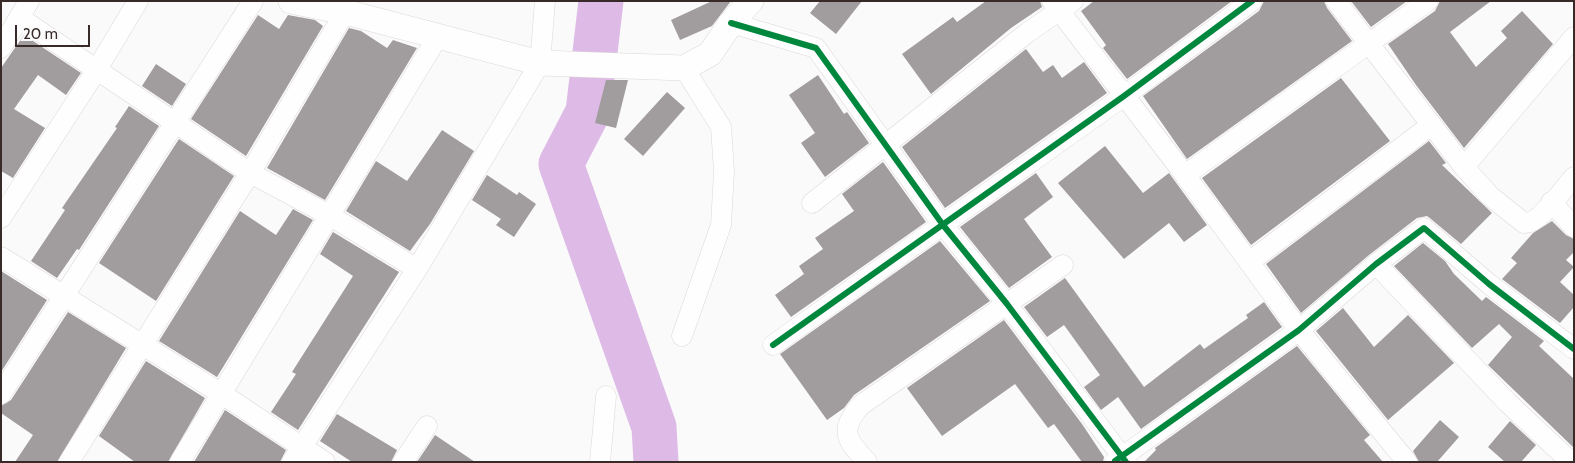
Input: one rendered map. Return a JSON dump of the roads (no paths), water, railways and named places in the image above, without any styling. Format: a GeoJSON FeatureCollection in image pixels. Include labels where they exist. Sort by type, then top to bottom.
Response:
{"type":"FeatureCollection","features":[{"type":"Feature","properties":{"kind":"street"},"geometry":{"type":"LineString","coordinates":[[1,218],[96,71],[138,1]]}},
{"type":"Feature","properties":{"kind":"street"},"geometry":{"type":"LineString","coordinates":[[1,394],[253,1]]}},
{"type":"Feature","properties":{"kind":"street"},"geometry":{"type":"LineString","coordinates":[[291,1],[345,12],[437,38],[540,63],[684,68],[710,54],[731,23],[751,1]]}},
{"type":"Feature","properties":{"kind":"street"},"geometry":{"type":"LineString","coordinates":[[297,454],[417,269],[540,63],[545,1]]}},
{"type":"Feature","properties":{"kind":"street"},"geometry":{"type":"LineString","coordinates":[[773,345],[1124,96],[1252,1]]}},
{"type":"Feature","properties":{"kind":"street"},"geometry":{"type":"LineString","coordinates":[[1336,1],[1430,126],[1464,167],[1490,196],[1524,223],[1529,224],[1538,219],[1574,177]]}},
{"type":"Feature","properties":{"kind":"street"},"geometry":{"type":"LineString","coordinates":[[1185,175],[1428,1]]}},
{"type":"Feature","properties":{"kind":"street"},"geometry":{"type":"LineString","coordinates":[[812,202],[1061,5],[1124,96],[1185,175],[1299,330],[1407,462]]}},
{"type":"Feature","properties":{"kind":"street"},"geometry":{"type":"LineString","coordinates":[[1,48],[24,10],[96,71],[175,121],[250,173],[329,215],[417,269]]}},
{"type":"Feature","properties":{"kind":"street"},"geometry":{"type":"LineString","coordinates":[[69,462],[250,173],[345,12]]}},
{"type":"Feature","properties":{"kind":"street"},"geometry":{"type":"LineString","coordinates":[[731,23],[816,48],[943,225],[1007,304],[1121,460],[1299,330],[1376,264],[1424,228],[1489,284],[1574,349]]}},
{"type":"Feature","properties":{"kind":"street"},"geometry":{"type":"LineString","coordinates":[[1464,167],[1574,37]]}},
{"type":"Feature","properties":{"kind":"street"},"geometry":{"type":"LineString","coordinates":[[180,462],[437,38]]}},
{"type":"Feature","properties":{"kind":"street"},"geometry":{"type":"LineString","coordinates":[[682,336],[721,225],[724,171],[721,127],[684,68]]}},
{"type":"Feature","properties":{"kind":"street"},"geometry":{"type":"LineString","coordinates":[[1249,262],[1430,126]]}},
{"type":"Feature","properties":{"kind":"street"},"geometry":{"type":"LineString","coordinates":[[1552,202],[1574,227]]}},
{"type":"Feature","properties":{"kind":"street"},"geometry":{"type":"LineString","coordinates":[[1,257],[222,394],[297,454],[325,462]]}},
{"type":"Feature","properties":{"kind":"street"},"geometry":{"type":"LineString","coordinates":[[867,462],[849,443],[846,428],[851,415],[860,405],[1063,264]]}},
{"type":"Feature","properties":{"kind":"street"},"geometry":{"type":"LineString","coordinates":[[1376,264],[1507,402],[1571,462]]}},
{"type":"Feature","properties":{"kind":"street"},"geometry":{"type":"LineString","coordinates":[[600,462],[606,396]]}},
{"type":"Feature","properties":{"kind":"street"},"geometry":{"type":"LineString","coordinates":[[404,462],[427,426]]}},
{"type":"Feature","properties":{"kind":"waterway"},"geometry":{"type":"LineString","coordinates":[[601,1],[588,112],[561,164],[654,427],[656,462]]}}]}
